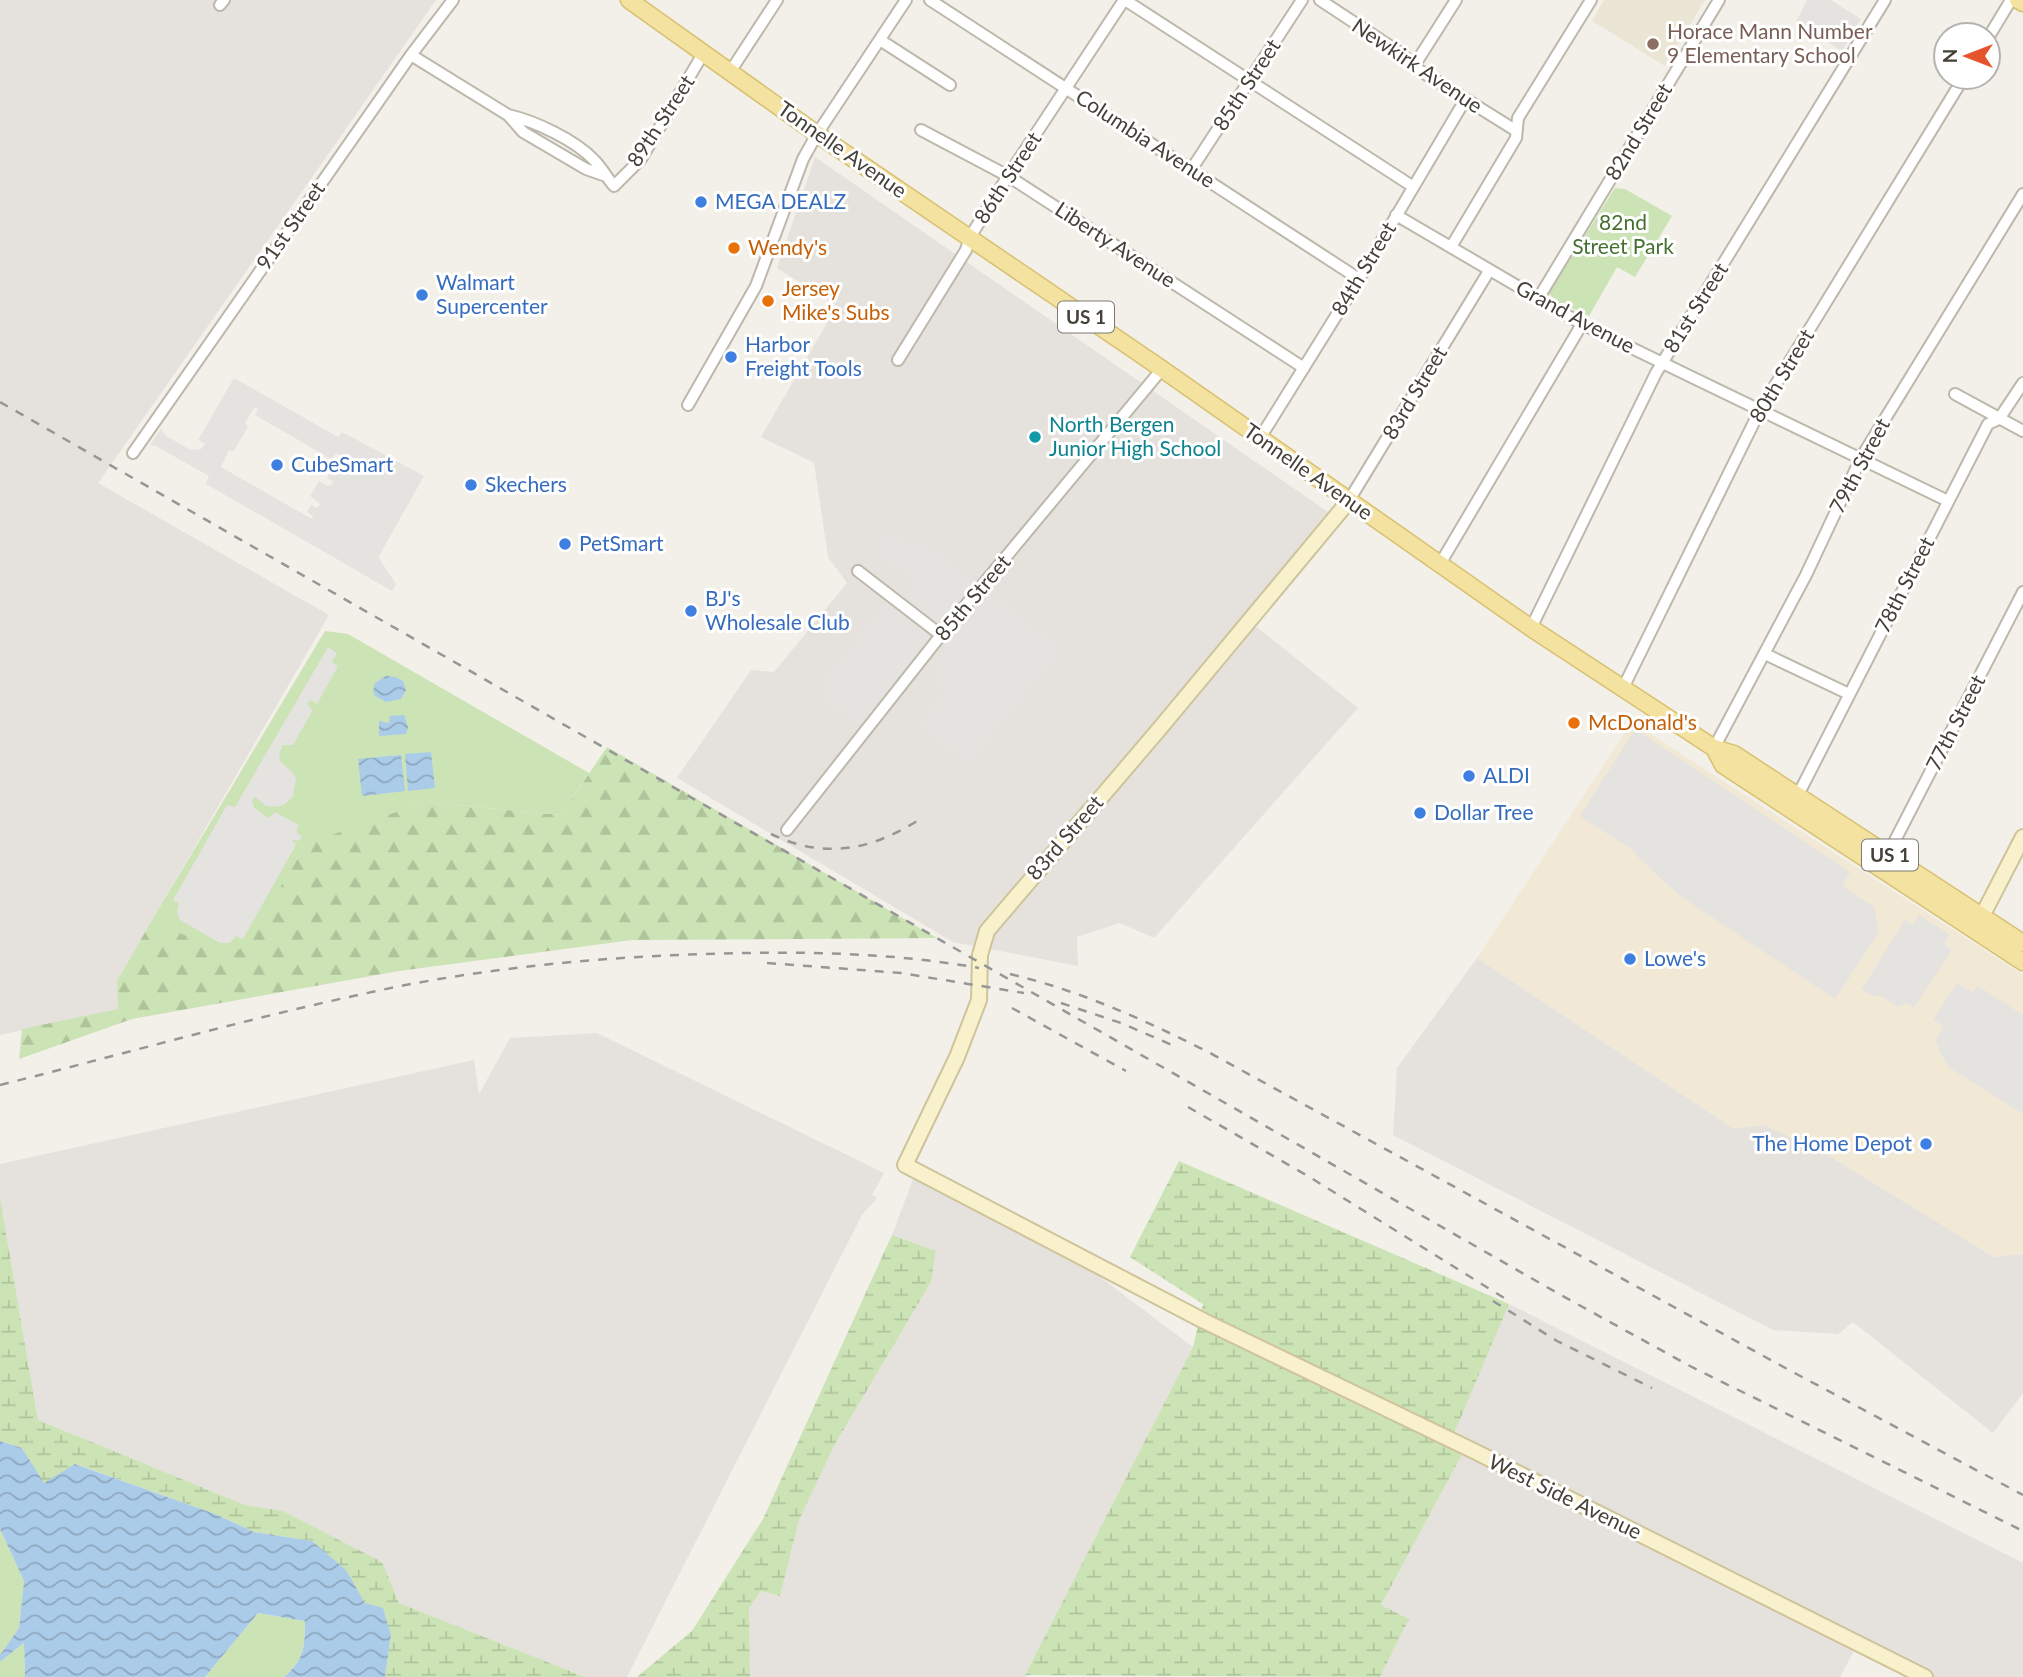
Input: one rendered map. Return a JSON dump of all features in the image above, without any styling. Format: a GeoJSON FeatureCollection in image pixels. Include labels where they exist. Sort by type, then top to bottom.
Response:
{"type":"FeatureCollection","features":[{"type":"Feature","properties":{"kind":"main road","name":"Tonnelle Avenue"},"geometry":{"type":"LineString","coordinates":[[629,0],[817,134],[1161,369],[1531,628],[1714,748],[1734,754],[1888,854],[1978,923],[2023,962]]}},
{"type":"Feature","properties":{"kind":"main road"},"geometry":{"type":"LineString","coordinates":[[2018,0],[2023,3]]}},
{"type":"Feature","properties":{"kind":"main road","name":"Tonnelle Avenue"},"geometry":{"type":"LineString","coordinates":[[1714,748],[1723,765],[1978,923],[2023,943]]}},
{"type":"Feature","properties":{"kind":"street","name":"91st Street"},"geometry":{"type":"LineString","coordinates":[[133,453],[411,55],[453,0]]}},
{"type":"Feature","properties":{"kind":"street"},"geometry":{"type":"LineString","coordinates":[[730,72],[778,0]]}},
{"type":"Feature","properties":{"kind":"street"},"geometry":{"type":"LineString","coordinates":[[688,405],[756,286],[803,159],[906,0]]}},
{"type":"Feature","properties":{"kind":"street","name":"Columbia Avenue"},"geometry":{"type":"LineString","coordinates":[[930,0],[1359,279]]}},
{"type":"Feature","properties":{"kind":"street"},"geometry":{"type":"LineString","coordinates":[[1124,0],[1412,186]]}},
{"type":"Feature","properties":{"kind":"street","name":"86th Street"},"geometry":{"type":"LineString","coordinates":[[898,360],[966,250],[970,237],[1007,176],[1124,0]]}},
{"type":"Feature","properties":{"kind":"street","name":"85th Street"},"geometry":{"type":"LineString","coordinates":[[1191,170],[1302,0]]}},
{"type":"Feature","properties":{"kind":"street","name":"Newkirk Avenue"},"geometry":{"type":"LineString","coordinates":[[1320,0],[1402,54],[1414,66],[1515,130]]}},
{"type":"Feature","properties":{"kind":"street"},"geometry":{"type":"LineString","coordinates":[[1414,66],[1456,0]]}},
{"type":"Feature","properties":{"kind":"street"},"geometry":{"type":"LineString","coordinates":[[1451,247],[1516,138],[1518,118],[1591,0]]}},
{"type":"Feature","properties":{"kind":"street","name":"82nd Street"},"geometry":{"type":"LineString","coordinates":[[1538,299],[1719,0]]}},
{"type":"Feature","properties":{"kind":"street","name":"81st Street"},"geometry":{"type":"LineString","coordinates":[[1531,628],[1662,363],[1885,0]]}},
{"type":"Feature","properties":{"kind":"street"},"geometry":{"type":"LineString","coordinates":[[1998,21],[2011,0]]}},
{"type":"Feature","properties":{"kind":"street"},"geometry":{"type":"LineString","coordinates":[[880,40],[950,85]]}},
{"type":"Feature","properties":{"kind":"street","name":"89th Street"},"geometry":{"type":"LineString","coordinates":[[411,55],[508,115],[529,119],[579,148],[593,159],[614,186],[641,159],[704,52]]}},
{"type":"Feature","properties":{"kind":"street","name":"80th Street"},"geometry":{"type":"LineString","coordinates":[[1623,688],[1760,411],[1955,91]]}},
{"type":"Feature","properties":{"kind":"street","name":"84th Street"},"geometry":{"type":"LineString","coordinates":[[1260,438],[1359,279],[1465,100]]}},
{"type":"Feature","properties":{"kind":"street","name":"Liberty Avenue"},"geometry":{"type":"LineString","coordinates":[[921,130],[1007,176],[1304,368]]}},
{"type":"Feature","properties":{"kind":"street","name":"79th Street"},"geometry":{"type":"LineString","coordinates":[[1714,748],[1806,575],[1861,458],[2023,194]]}},
{"type":"Feature","properties":{"kind":"street","name":"Grand Avenue"},"geometry":{"type":"LineString","coordinates":[[1396,215],[1582,324],[1948,501]]}},
{"type":"Feature","properties":{"kind":"street","name":"83rd Street"},"geometry":{"type":"LineString","coordinates":[[1204,1321],[905,1165],[957,1057],[979,1000],[980,955],[988,931],[1348,502],[1489,271]]}},
{"type":"Feature","properties":{"kind":"street"},"geometry":{"type":"LineString","coordinates":[[1440,564],[1582,324]]}},
{"type":"Feature","properties":{"kind":"street","name":"85th Street"},"geometry":{"type":"LineString","coordinates":[[787,830],[941,635],[1161,369]]}},
{"type":"Feature","properties":{"kind":"street","name":"78th Street"},"geometry":{"type":"LineString","coordinates":[[1798,795],[1988,424],[1999,419],[2023,383]]}},
{"type":"Feature","properties":{"kind":"street"},"geometry":{"type":"LineString","coordinates":[[1955,394],[2023,431]]}},
{"type":"Feature","properties":{"kind":"street"},"geometry":{"type":"LineString","coordinates":[[858,571],[941,635]]}},
{"type":"Feature","properties":{"kind":"street","name":"77th Street"},"geometry":{"type":"LineString","coordinates":[[1888,854],[2023,592]]}},
{"type":"Feature","properties":{"kind":"street"},"geometry":{"type":"LineString","coordinates":[[1765,654],[1849,694]]}},
{"type":"Feature","properties":{"kind":"street"},"geometry":{"type":"LineString","coordinates":[[1978,923],[2023,837]]}},
{"type":"Feature","properties":{"kind":"street","name":"West Side Avenue"},"geometry":{"type":"LineString","coordinates":[[1204,1321],[1488,1458],[1925,1677]]}},
{"type":"Feature","properties":{"kind":"shaded area"},"geometry":{"type":"Polygon","coordinates":[[[0,0],[436,0],[98,483],[329,615],[117,981],[119,1009],[0,1035],[0,0]]]}},
{"type":"Feature","properties":{"kind":"shaded area","name":"Horace Mann Number 9 Elementary School"},"geometry":{"type":"Polygon","coordinates":[[[1604,0],[1705,0],[1665,66],[1592,21],[1604,0]]]}},
{"type":"Feature","properties":{"kind":"shaded area"},"geometry":{"type":"Polygon","coordinates":[[[1807,0],[1831,0],[1861,19],[1842,51],[1796,22],[1807,0]]]}},
{"type":"Feature","properties":{"kind":"shaded area"},"geometry":{"type":"Polygon","coordinates":[[[815,157],[1331,514],[1248,620],[1358,708],[1154,938],[1120,923],[1077,937],[1078,966],[953,942],[677,778],[751,670],[774,672],[847,583],[828,557],[814,463],[761,437],[837,306],[777,268],[815,157]]]}},
{"type":"Feature","properties":{"kind":"shaded area"},"geometry":{"type":"Polygon","coordinates":[[[234,378],[338,437],[342,432],[424,476],[379,556],[396,584],[392,591],[206,484],[209,476],[150,445],[161,429],[166,436],[191,450],[201,449],[205,444],[198,440],[234,378]],[[255,407],[245,423],[248,427],[233,452],[229,450],[221,467],[312,519],[313,516],[307,512],[311,505],[317,508],[320,504],[310,496],[319,481],[328,486],[332,484],[333,481],[327,478],[337,459],[344,463],[345,459],[336,453],[331,459],[255,415],[258,409],[255,407]]]}},
{"type":"Feature","properties":{"kind":"shaded area"},"geometry":{"type":"Polygon","coordinates":[[[889,533],[910,548],[918,539],[973,583],[937,625],[903,599],[915,582],[875,550],[889,533]]]}},
{"type":"Feature","properties":{"kind":"shaded area"},"geometry":{"type":"Polygon","coordinates":[[[990,593],[1061,650],[968,764],[920,725],[944,692],[931,681],[940,669],[933,664],[990,593]]]}},
{"type":"Feature","properties":{"kind":"shaded area"},"geometry":{"type":"Polygon","coordinates":[[[887,604],[931,637],[858,726],[821,695],[823,682],[887,604]]]}},
{"type":"Feature","properties":{"kind":"shaded area"},"geometry":{"type":"Polygon","coordinates":[[[328,647],[337,653],[332,662],[338,666],[317,704],[311,700],[308,702],[308,706],[313,710],[293,745],[283,745],[279,753],[280,761],[296,779],[293,796],[285,804],[276,807],[266,806],[255,797],[252,800],[254,808],[269,818],[275,812],[299,825],[296,832],[302,836],[299,841],[291,839],[296,845],[243,939],[236,936],[230,943],[220,943],[180,920],[177,913],[179,903],[173,900],[227,805],[235,807],[328,647]]]}},
{"type":"Feature","properties":{"kind":"shaded area"},"geometry":{"type":"Polygon","coordinates":[[[1632,722],[2023,975],[2023,1254],[1994,1257],[1826,1154],[1764,1125],[1734,1129],[1477,958],[1632,722]]]}},
{"type":"Feature","properties":{"kind":"shaded area"},"geometry":{"type":"Polygon","coordinates":[[[1635,729],[1850,872],[1842,886],[1874,907],[1879,932],[1835,999],[1680,896],[1634,851],[1580,816],[1635,729]]]}},
{"type":"Feature","properties":{"kind":"shaded area"},"geometry":{"type":"Polygon","coordinates":[[[1919,915],[1950,935],[1944,944],[1952,950],[1914,1007],[1907,1003],[1898,1007],[1879,995],[1874,997],[1862,989],[1905,920],[1912,925],[1919,915]]]}},
{"type":"Feature","properties":{"kind":"shaded area"},"geometry":{"type":"Polygon","coordinates":[[[1477,958],[1734,1129],[1764,1125],[1826,1154],[1994,1257],[2023,1254],[2023,1393],[1993,1433],[1853,1322],[1838,1334],[1773,1330],[1393,1135],[1397,1068],[1477,958]]]}},
{"type":"Feature","properties":{"kind":"shaded area"},"geometry":{"type":"Polygon","coordinates":[[[1957,983],[1972,992],[1978,986],[2023,1015],[2023,1114],[1950,1068],[1940,1053],[1936,1040],[1944,1026],[1933,1020],[1957,983]]]}},
{"type":"Feature","properties":{"kind":"shaded area"},"geometry":{"type":"Polygon","coordinates":[[[597,1033],[884,1173],[872,1195],[877,1198],[862,1215],[627,1677],[585,1677],[399,1603],[382,1562],[283,1511],[245,1505],[38,1420],[0,1198],[0,1164],[474,1060],[479,1094],[510,1038],[597,1033]]]}},
{"type":"Feature","properties":{"kind":"shaded area"},"geometry":{"type":"Polygon","coordinates":[[[915,1174],[1055,1243],[1193,1347],[1025,1675],[1028,1677],[750,1677],[749,1608],[761,1591],[780,1596],[799,1520],[834,1446],[931,1282],[936,1251],[892,1235],[915,1174]]]}},
{"type":"Feature","properties":{"kind":"shaded area"},"geometry":{"type":"Polygon","coordinates":[[[1509,1304],[2023,1563],[2023,1677],[1933,1677],[1859,1642],[1840,1677],[1380,1677],[1409,1619],[1381,1605],[1466,1447],[1451,1438],[1509,1304]]]}},
{"type":"Feature","properties":{"kind":"green space","name":"82nd Street Park"},"geometry":{"type":"Polygon","coordinates":[[[1615,188],[1625,189],[1672,216],[1635,277],[1617,267],[1589,316],[1554,300],[1549,293],[1615,188]]]}},
{"type":"Feature","properties":{"kind":"green space"},"geometry":{"type":"Polygon","coordinates":[[[325,631],[348,634],[589,773],[561,815],[424,802],[300,846],[301,851],[248,944],[225,954],[152,920],[325,631]]]}},
{"type":"Feature","properties":{"kind":"green space"},"geometry":{"type":"Polygon","coordinates":[[[607,747],[937,938],[632,940],[399,971],[132,1019],[19,1059],[22,1029],[118,1009],[117,981],[152,920],[225,953],[236,951],[248,943],[301,851],[299,846],[424,802],[561,815],[607,747]]]}},
{"type":"Feature","properties":{"kind":"green space"},"geometry":{"type":"Polygon","coordinates":[[[1179,1161],[1509,1304],[1452,1438],[1466,1447],[1381,1605],[1409,1619],[1380,1677],[1025,1675],[1193,1347],[1203,1304],[1130,1257],[1179,1161]]]}},
{"type":"Feature","properties":{"kind":"green space"},"geometry":{"type":"Polygon","coordinates":[[[0,1198],[38,1420],[245,1505],[283,1511],[382,1562],[399,1603],[585,1677],[385,1677],[391,1635],[365,1603],[345,1570],[312,1541],[254,1532],[215,1514],[76,1464],[44,1484],[22,1448],[0,1441],[0,1198]]]}},
{"type":"Feature","properties":{"kind":"green space"},"geometry":{"type":"Polygon","coordinates":[[[892,1235],[936,1251],[931,1282],[834,1446],[799,1520],[780,1596],[761,1591],[749,1608],[750,1677],[637,1677],[692,1631],[763,1519],[892,1235]]]}},
{"type":"Feature","properties":{"kind":"green space"},"geometry":{"type":"Polygon","coordinates":[[[0,1529],[24,1581],[19,1628],[0,1655],[0,1529]]]}},
{"type":"Feature","properties":{"kind":"green space"},"geometry":{"type":"Polygon","coordinates":[[[258,1613],[305,1621],[305,1638],[296,1664],[284,1677],[205,1677],[258,1613]]]}},
{"type":"Feature","properties":{"kind":"green space"},"geometry":{"type":"Polygon","coordinates":[[[24,1643],[25,1677],[0,1677],[0,1662],[24,1643]]]}},
{"type":"Feature","properties":{"kind":"water"},"geometry":{"type":"Polygon","coordinates":[[[386,676],[403,681],[406,690],[401,699],[386,702],[375,696],[375,683],[386,676]]]}},
{"type":"Feature","properties":{"kind":"water"},"geometry":{"type":"Polygon","coordinates":[[[404,715],[408,727],[406,734],[379,736],[379,721],[389,723],[390,716],[404,715]]]}},
{"type":"Feature","properties":{"kind":"water"},"geometry":{"type":"Polygon","coordinates":[[[431,752],[435,788],[408,791],[405,754],[431,752]]]}},
{"type":"Feature","properties":{"kind":"water"},"geometry":{"type":"Polygon","coordinates":[[[401,755],[405,791],[362,796],[358,759],[401,755]]]}},
{"type":"Feature","properties":{"kind":"water"},"geometry":{"type":"Polygon","coordinates":[[[0,1441],[22,1448],[44,1483],[75,1464],[215,1514],[254,1532],[312,1541],[346,1570],[365,1603],[383,1608],[391,1635],[385,1677],[284,1677],[296,1664],[302,1652],[305,1621],[258,1613],[205,1677],[25,1677],[24,1643],[0,1662],[0,1655],[19,1628],[24,1581],[0,1529],[0,1441]]]}},
{"type":"Feature","properties":{"kind":"railway"},"geometry":{"type":"LineString","coordinates":[[0,402],[1559,1294],[1690,1366],[2023,1531]]}},
{"type":"Feature","properties":{"kind":"railway"},"geometry":{"type":"LineString","coordinates":[[771,834],[809,847],[846,848],[881,839],[917,821]]}},
{"type":"Feature","properties":{"kind":"railway"},"geometry":{"type":"LineString","coordinates":[[0,1085],[359,995],[521,967],[631,957],[774,953],[877,956],[979,968]]}},
{"type":"Feature","properties":{"kind":"railway"},"geometry":{"type":"LineString","coordinates":[[767,963],[901,973],[1024,993]]}},
{"type":"Feature","properties":{"kind":"railway"},"geometry":{"type":"LineString","coordinates":[[1010,974],[1112,1007],[1210,1053],[2023,1495]]}},
{"type":"Feature","properties":{"kind":"railway"},"geometry":{"type":"LineString","coordinates":[[1061,1003],[1121,1023],[1172,1045]]}},
{"type":"Feature","properties":{"kind":"railway"},"geometry":{"type":"LineString","coordinates":[[1012,1008],[1126,1071]]}},
{"type":"Feature","properties":{"kind":"railway"},"geometry":{"type":"LineString","coordinates":[[1188,1107],[1308,1176],[1509,1301]]}},
{"type":"Feature","properties":{"kind":"railway"},"geometry":{"type":"LineString","coordinates":[[1493,1301],[1557,1341],[1652,1388]]}},
{"type":"Feature","properties":{"kind":"place","name":"Horace Mann Number 9 Elementary School"},"geometry":{"type":"Point","coordinates":[1653,44]}},
{"type":"Feature","properties":{"kind":"place","name":"MEGA DEALZ"},"geometry":{"type":"Point","coordinates":[701,202]}},
{"type":"Feature","properties":{"kind":"place","name":"Wendy's"},"geometry":{"type":"Point","coordinates":[734,248]}},
{"type":"Feature","properties":{"kind":"place","name":"Walmart Supercenter"},"geometry":{"type":"Point","coordinates":[422,295]}},
{"type":"Feature","properties":{"kind":"place","name":"Jersey Mike's Subs"},"geometry":{"type":"Point","coordinates":[768,301]}},
{"type":"Feature","properties":{"kind":"place","name":"Harbor Freight Tools"},"geometry":{"type":"Point","coordinates":[731,357]}},
{"type":"Feature","properties":{"kind":"place","name":"North Bergen Junior High School"},"geometry":{"type":"Point","coordinates":[1035,437]}},
{"type":"Feature","properties":{"kind":"place","name":"CubeSmart"},"geometry":{"type":"Point","coordinates":[277,465]}},
{"type":"Feature","properties":{"kind":"place","name":"Skechers"},"geometry":{"type":"Point","coordinates":[471,485]}},
{"type":"Feature","properties":{"kind":"place","name":"PetSmart"},"geometry":{"type":"Point","coordinates":[565,544]}},
{"type":"Feature","properties":{"kind":"place","name":"BJ's Wholesale Club"},"geometry":{"type":"Point","coordinates":[691,611]}},
{"type":"Feature","properties":{"kind":"place","name":"McDonald's"},"geometry":{"type":"Point","coordinates":[1574,723]}},
{"type":"Feature","properties":{"kind":"place","name":"ALDI"},"geometry":{"type":"Point","coordinates":[1469,776]}},
{"type":"Feature","properties":{"kind":"place","name":"Dollar Tree"},"geometry":{"type":"Point","coordinates":[1420,813]}},
{"type":"Feature","properties":{"kind":"place","name":"Lowe's"},"geometry":{"type":"Point","coordinates":[1630,959]}},
{"type":"Feature","properties":{"kind":"place","name":"The Home Depot"},"geometry":{"type":"Point","coordinates":[1926,1144]}}]}
